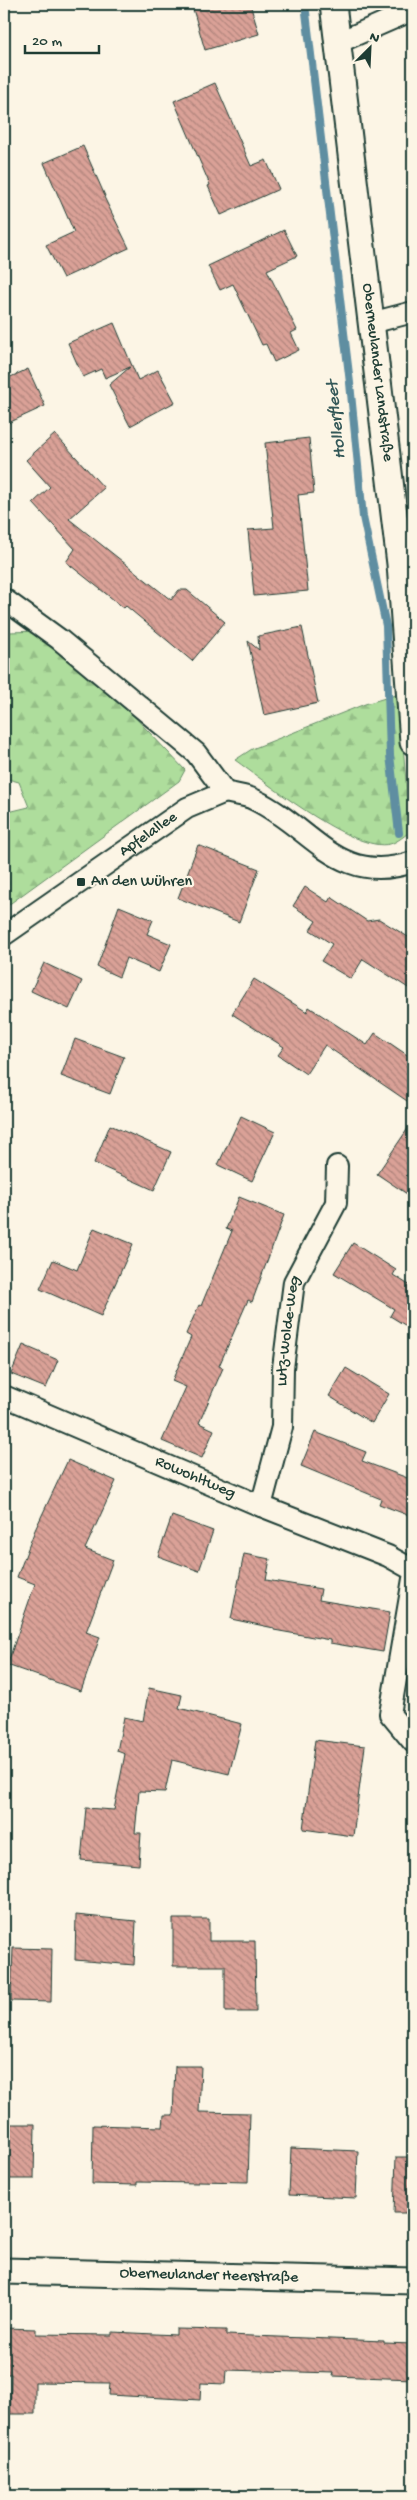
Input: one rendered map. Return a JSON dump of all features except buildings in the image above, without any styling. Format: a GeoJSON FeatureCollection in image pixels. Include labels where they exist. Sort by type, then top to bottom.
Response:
{"type":"FeatureCollection","features":[{"type":"Feature","properties":{"kind":"street","name":"Oberneulander Landstraße"},"geometry":{"type":"LineString","coordinates":[[333,4],[400,564],[413,742]]}},
{"type":"Feature","properties":{"kind":"street"},"geometry":{"type":"LineString","coordinates":[[337,43],[413,10]]}},
{"type":"Feature","properties":{"kind":"street"},"geometry":{"type":"LineString","coordinates":[[372,323],[413,312]]}},
{"type":"Feature","properties":{"kind":"street"},"geometry":{"type":"LineString","coordinates":[[4,599],[59,639],[196,753],[225,792],[254,799],[352,865],[380,870],[413,862]]}},
{"type":"Feature","properties":{"kind":"street","name":"Apfelallee"},"geometry":{"type":"LineString","coordinates":[[4,935],[187,808],[225,792]]}},
{"type":"Feature","properties":{"kind":"street","name":"Lutz-Wolde-Weg"},"geometry":{"type":"LineString","coordinates":[[261,1506],[282,1427],[283,1368],[294,1282],[336,1203],[337,1166]]}},
{"type":"Feature","properties":{"kind":"street","name":"Rowohltweg"},"geometry":{"type":"LineString","coordinates":[[4,1396],[261,1506],[388,1556],[413,1570]]}},
{"type":"Feature","properties":{"kind":"street"},"geometry":{"type":"LineString","coordinates":[[413,1579],[390,1714],[413,1742]]}},
{"type":"Feature","properties":{"kind":"street","name":"Oberneulander Heerstraße"},"geometry":{"type":"LineString","coordinates":[[4,2271],[413,2281]]}},
{"type":"Feature","properties":{"kind":"green space"},"geometry":{"type":"Polygon","coordinates":[[[40,631],[94,674],[185,770],[179,781],[4,908],[4,813],[29,807],[19,782],[4,778],[4,638],[9,632],[40,631]]]}},
{"type":"Feature","properties":{"kind":"green space"},"geometry":{"type":"Polygon","coordinates":[[[399,694],[407,794],[413,830],[393,843],[374,844],[355,838],[333,827],[288,799],[235,760],[252,749],[365,704],[399,694]]]}},
{"type":"Feature","properties":{"kind":"waterway","name":"Hollerfleet"},"geometry":{"type":"LineString","coordinates":[[305,4],[350,383],[363,517],[386,626],[390,755],[399,833]]}},
{"type":"Feature","properties":{"kind":"place","name":"An den Wühren"},"geometry":{"type":"Point","coordinates":[81,882]}}]}
